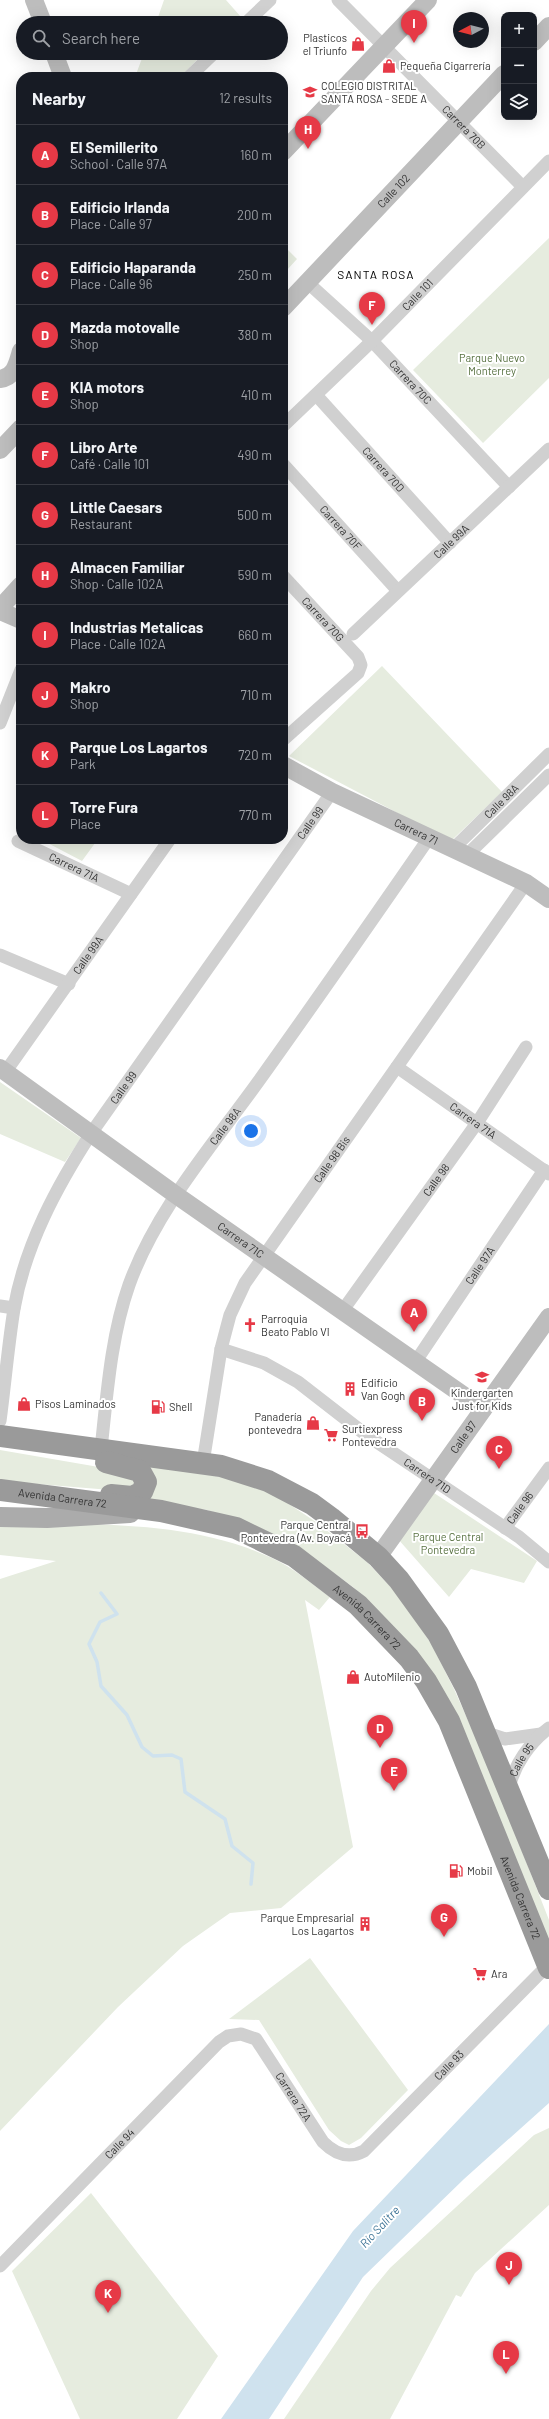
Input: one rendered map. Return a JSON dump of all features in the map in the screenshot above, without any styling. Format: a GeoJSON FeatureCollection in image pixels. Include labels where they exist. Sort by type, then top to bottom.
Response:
{"type":"FeatureCollection","features":[{"type":"Feature","properties":{"kind":"highway"},"geometry":{"type":"LineString","coordinates":[[0,1436],[204,1463],[247,1473],[286,1490],[331,1518],[378,1557],[419,1605],[438,1634],[457,1667],[549,1890]]}},
{"type":"Feature","properties":{"kind":"highway"},"geometry":{"type":"LineString","coordinates":[[0,1436],[65,1456],[132,1468],[140,1471],[146,1482],[142,1492],[132,1497],[96,1493],[38,1495]]}},
{"type":"Feature","properties":{"kind":"highway","name":"Avenida Carrera 72"},"geometry":{"type":"LineString","coordinates":[[0,1490],[161,1512],[236,1528],[294,1556],[358,1605],[409,1658],[426,1681],[449,1721],[548,1966]]}},
{"type":"Feature","properties":{"kind":"main road"},"geometry":{"type":"LineString","coordinates":[[0,1517],[48,1518],[161,1512]]}},
{"type":"Feature","properties":{"kind":"street"},"geometry":{"type":"LineString","coordinates":[[34,0],[40,16]]}},
{"type":"Feature","properties":{"kind":"street"},"geometry":{"type":"LineString","coordinates":[[253,16],[270,0]]}},
{"type":"Feature","properties":{"kind":"street","name":"Carrera 70B"},"geometry":{"type":"LineString","coordinates":[[338,0],[523,187]]}},
{"type":"Feature","properties":{"kind":"street"},"geometry":{"type":"LineString","coordinates":[[288,147],[428,0]]}},
{"type":"Feature","properties":{"kind":"street"},"geometry":{"type":"LineString","coordinates":[[537,39],[549,26]]}},
{"type":"Feature","properties":{"kind":"street"},"geometry":{"type":"LineString","coordinates":[[57,60],[61,72]]}},
{"type":"Feature","properties":{"kind":"street"},"geometry":{"type":"LineString","coordinates":[[194,72],[207,60]]}},
{"type":"Feature","properties":{"kind":"street","name":"Calle 102"},"geometry":{"type":"LineString","coordinates":[[288,303],[501,77]]}},
{"type":"Feature","properties":{"kind":"street","name":"Calle 101"},"geometry":{"type":"LineString","coordinates":[[288,422],[317,396],[523,187],[547,168]]}},
{"type":"Feature","properties":{"kind":"street","name":"Carrera 70C"},"geometry":{"type":"LineString","coordinates":[[307,282],[372,341],[509,487]]}},
{"type":"Feature","properties":{"kind":"street"},"geometry":{"type":"LineString","coordinates":[[0,379],[8,377],[13,373],[16,365]]}},
{"type":"Feature","properties":{"kind":"street","name":"Carrera 70D"},"geometry":{"type":"LineString","coordinates":[[317,396],[450,543]]}},
{"type":"Feature","properties":{"kind":"street"},"geometry":{"type":"LineString","coordinates":[[0,450],[16,433]]}},
{"type":"Feature","properties":{"kind":"street","name":"Calle 99A"},"geometry":{"type":"LineString","coordinates":[[353,634],[549,449]]}},
{"type":"Feature","properties":{"kind":"street","name":"Carrera 70F"},"geometry":{"type":"LineString","coordinates":[[288,470],[398,591]]}},
{"type":"Feature","properties":{"kind":"street","name":"Carrera 70G"},"geometry":{"type":"LineString","coordinates":[[288,584],[358,657],[361,665],[358,673],[288,736]]}},
{"type":"Feature","properties":{"kind":"street"},"geometry":{"type":"LineString","coordinates":[[0,608],[16,590]]}},
{"type":"Feature","properties":{"kind":"street"},"geometry":{"type":"LineString","coordinates":[[0,611],[16,618]]}},
{"type":"Feature","properties":{"kind":"street"},"geometry":{"type":"LineString","coordinates":[[0,722],[16,682]]}},
{"type":"Feature","properties":{"kind":"street","name":"Calle 98A"},"geometry":{"type":"LineString","coordinates":[[460,852],[549,754]]}},
{"type":"Feature","properties":{"kind":"street","name":"Carrera 71"},"geometry":{"type":"LineString","coordinates":[[288,768],[332,792],[526,883],[549,899]]}},
{"type":"Feature","properties":{"kind":"street","name":"Calle 98A"},"geometry":{"type":"LineString","coordinates":[[460,852],[549,775]]}},
{"type":"Feature","properties":{"kind":"street","name":"Calle 99"},"geometry":{"type":"LineString","coordinates":[[0,1421],[14,1308],[26,1263],[37,1232],[68,1170],[92,1132],[332,792]]}},
{"type":"Feature","properties":{"kind":"street","name":"Calle 98A"},"geometry":{"type":"LineString","coordinates":[[102,1449],[118,1323],[127,1291],[144,1250],[176,1195],[313,1006],[429,838]]}},
{"type":"Feature","properties":{"kind":"street","name":"Carrera 71A"},"geometry":{"type":"LineString","coordinates":[[24,844],[131,894]]}},
{"type":"Feature","properties":{"kind":"street","name":"Calle 99A"},"geometry":{"type":"LineString","coordinates":[[3,1070],[69,984],[166,844]]}},
{"type":"Feature","properties":{"kind":"street","name":"Calle 98 Bis"},"geometry":{"type":"LineString","coordinates":[[204,1463],[221,1349],[230,1315],[245,1283],[526,883]]}},
{"type":"Feature","properties":{"kind":"street"},"geometry":{"type":"LineString","coordinates":[[0,955],[69,984]]}},
{"type":"Feature","properties":{"kind":"street","name":"Calle 98"},"geometry":{"type":"LineString","coordinates":[[343,1310],[477,1123],[526,1048]]}},
{"type":"Feature","properties":{"kind":"street","name":"Carrera 71A"},"geometry":{"type":"LineString","coordinates":[[397,1067],[546,1172]]}},
{"type":"Feature","properties":{"kind":"street","name":"Carrera 71C"},"geometry":{"type":"LineString","coordinates":[[3,1070],[92,1132],[176,1195],[264,1254],[483,1409]]}},
{"type":"Feature","properties":{"kind":"street","name":"Calle 97A"},"geometry":{"type":"LineString","coordinates":[[416,1361],[546,1172]]}},
{"type":"Feature","properties":{"kind":"street"},"geometry":{"type":"LineString","coordinates":[[0,1306],[14,1308]]}},
{"type":"Feature","properties":{"kind":"street","name":"Calle 97"},"geometry":{"type":"LineString","coordinates":[[378,1557],[483,1409],[546,1326]]}},
{"type":"Feature","properties":{"kind":"street","name":"Carrera 71D"},"geometry":{"type":"LineString","coordinates":[[221,1349],[264,1363],[298,1382],[365,1434],[505,1528],[549,1562]]}},
{"type":"Feature","properties":{"kind":"street","name":"Calle 96"},"geometry":{"type":"LineString","coordinates":[[505,1528],[549,1468]]}},
{"type":"Feature","properties":{"kind":"street","name":"Calle 95"},"geometry":{"type":"LineString","coordinates":[[484,1732],[505,1739],[545,1731]]}},
{"type":"Feature","properties":{"kind":"street","name":"Calle 95"},"geometry":{"type":"LineString","coordinates":[[508,1791],[516,1765],[545,1731]]}},
{"type":"Feature","properties":{"kind":"street","name":"Calle 93"},"geometry":{"type":"LineString","coordinates":[[345,2156],[356,2155],[364,2151],[548,1966]]}},
{"type":"Feature","properties":{"kind":"street","name":"Carrera 72A"},"geometry":{"type":"LineString","coordinates":[[245,2035],[258,2041],[323,2142],[330,2149],[345,2156]]}},
{"type":"Feature","properties":{"kind":"street","name":"Calle 94"},"geometry":{"type":"LineString","coordinates":[[0,2266],[219,2042],[228,2036],[245,2035]]}},
{"type":"Feature","properties":{"kind":"green space"},"geometry":{"type":"Polygon","coordinates":[[[164,0],[226,0],[240,16],[158,16],[164,0]]]}},
{"type":"Feature","properties":{"kind":"green space"},"geometry":{"type":"Polygon","coordinates":[[[141,60],[197,60],[185,72],[137,72],[141,60]]]}},
{"type":"Feature","properties":{"kind":"green space","name":"Parque Nuevo Monterrey"},"geometry":{"type":"Polygon","coordinates":[[[549,238],[549,378],[483,443],[413,370],[549,238]]]}},
{"type":"Feature","properties":{"kind":"green space"},"geometry":{"type":"Polygon","coordinates":[[[288,250],[297,259],[288,269],[288,250]]]}},
{"type":"Feature","properties":{"kind":"green space"},"geometry":{"type":"Polygon","coordinates":[[[382,666],[502,792],[451,841],[289,756],[382,666]]]}},
{"type":"Feature","properties":{"kind":"green space"},"geometry":{"type":"Polygon","coordinates":[[[50,844],[94,844],[82,861],[50,844]]]}},
{"type":"Feature","properties":{"kind":"green space"},"geometry":{"type":"Polygon","coordinates":[[[0,1082],[81,1138],[65,1162],[0,1134],[0,1082]]]}},
{"type":"Feature","properties":{"kind":"green space"},"geometry":{"type":"Polygon","coordinates":[[[0,1450],[122,1471],[137,1482],[123,1491],[0,1481],[0,1450]]]}},
{"type":"Feature","properties":{"kind":"green space"},"geometry":{"type":"Polygon","coordinates":[[[145,1465],[222,1477],[274,1494],[316,1522],[367,1562],[401,1598],[432,1645],[454,1689],[491,1772],[549,1920],[549,1946],[479,1770],[384,1618],[353,1587],[308,1554],[255,1526],[207,1510],[140,1500],[145,1465]]]}},
{"type":"Feature","properties":{"kind":"green space","name":"Parque Central Pontevedra"},"geometry":{"type":"Polygon","coordinates":[[[434,1493],[537,1561],[524,1583],[471,1569],[449,1597],[398,1539],[434,1493]]]}},
{"type":"Feature","properties":{"kind":"green space"},"geometry":{"type":"Polygon","coordinates":[[[0,1523],[139,1527],[173,1530],[207,1536],[240,1545],[272,1558],[294,1571],[330,1597],[319,1610],[305,1600],[353,1847],[281,1908],[230,1913],[183,1946],[118,2007],[0,2131],[0,1579],[56,1561],[0,1555],[0,1523]]]}},
{"type":"Feature","properties":{"kind":"green space"},"geometry":{"type":"Polygon","coordinates":[[[310,1958],[408,2090],[361,2138],[349,2145],[341,2141],[329,2130],[259,2020],[229,2019],[310,1958]]]}},
{"type":"Feature","properties":{"kind":"green space"},"geometry":{"type":"Polygon","coordinates":[[[549,2128],[549,2205],[475,2273],[461,2297],[456,2295],[390,2419],[284,2419],[371,2291],[390,2268],[534,2135],[549,2128]]]}},
{"type":"Feature","properties":{"kind":"green space"},"geometry":{"type":"Polygon","coordinates":[[[91,2193],[218,2356],[177,2419],[80,2419],[12,2271],[91,2193]]]}},
{"type":"Feature","properties":{"kind":"water","name":"Río Salitre"},"geometry":{"type":"Polygon","coordinates":[[[549,2024],[549,2103],[464,2179],[363,2277],[269,2419],[221,2419],[353,2231],[549,2024]]]}},
{"type":"Feature","properties":{"kind":"waterway"},"geometry":{"type":"LineString","coordinates":[[101,1593],[117,1614],[100,1622],[89,1644],[97,1662],[101,1686],[127,1715],[142,1747],[153,1756],[172,1755],[181,1759],[185,1792],[225,1819],[232,1846],[253,1863],[251,1884]]}},
{"type":"Feature","properties":{"kind":"place","name":"Industrias Metalicas"},"geometry":{"type":"Point","coordinates":[414,43]}},
{"type":"Feature","properties":{"kind":"place","name":"Plasticos el Triunfo"},"geometry":{"type":"Point","coordinates":[358,44]}},
{"type":"Feature","properties":{"kind":"place","name":"Pequeña Cigarrería"},"geometry":{"type":"Point","coordinates":[389,66]}},
{"type":"Feature","properties":{"kind":"place","name":"COLEGIO DISTRITAL SANTA ROSA - SEDE A"},"geometry":{"type":"Point","coordinates":[310,92]}},
{"type":"Feature","properties":{"kind":"place","name":"Almacen Familiar"},"geometry":{"type":"Point","coordinates":[308,149]}},
{"type":"Feature","properties":{"kind":"place","name":"Libro Arte"},"geometry":{"type":"Point","coordinates":[372,325]}},
{"type":"Feature","properties":{"kind":"place","name":"Parroquia Beato Pablo VI"},"geometry":{"type":"Point","coordinates":[250,1325]}},
{"type":"Feature","properties":{"kind":"place","name":"El Semillerito"},"geometry":{"type":"Point","coordinates":[414,1332]}},
{"type":"Feature","properties":{"kind":"place","name":"Kindergarten Just for Kids"},"geometry":{"type":"Point","coordinates":[482,1377]}},
{"type":"Feature","properties":{"kind":"place","name":"Edificio Van Gogh"},"geometry":{"type":"Point","coordinates":[350,1389]}},
{"type":"Feature","properties":{"kind":"place","name":"Pisos Laminados"},"geometry":{"type":"Point","coordinates":[24,1404]}},
{"type":"Feature","properties":{"kind":"place","name":"Shell"},"geometry":{"type":"Point","coordinates":[158,1407]}},
{"type":"Feature","properties":{"kind":"place","name":"Edificio Irlanda"},"geometry":{"type":"Point","coordinates":[422,1421]}},
{"type":"Feature","properties":{"kind":"place","name":"Panadería pontevedra"},"geometry":{"type":"Point","coordinates":[313,1423]}},
{"type":"Feature","properties":{"kind":"place","name":"Surtiexpress Pontevedra"},"geometry":{"type":"Point","coordinates":[331,1435]}},
{"type":"Feature","properties":{"kind":"place","name":"Edificio Haparanda"},"geometry":{"type":"Point","coordinates":[499,1469]}},
{"type":"Feature","properties":{"kind":"place","name":"Parque Central Pontevedra (Av. Boyacá"},"geometry":{"type":"Point","coordinates":[362,1531]}},
{"type":"Feature","properties":{"kind":"place","name":"AutoMilenio"},"geometry":{"type":"Point","coordinates":[353,1677]}},
{"type":"Feature","properties":{"kind":"place","name":"Mazda motovalle"},"geometry":{"type":"Point","coordinates":[380,1748]}},
{"type":"Feature","properties":{"kind":"place","name":"KIA motors"},"geometry":{"type":"Point","coordinates":[394,1791]}},
{"type":"Feature","properties":{"kind":"place","name":"Mobil"},"geometry":{"type":"Point","coordinates":[456,1871]}},
{"type":"Feature","properties":{"kind":"place","name":"Parque Empresarial Los Lagartos"},"geometry":{"type":"Point","coordinates":[365,1924]}},
{"type":"Feature","properties":{"kind":"place","name":"Little Caesars"},"geometry":{"type":"Point","coordinates":[444,1937]}},
{"type":"Feature","properties":{"kind":"place","name":"Ara"},"geometry":{"type":"Point","coordinates":[480,1974]}},
{"type":"Feature","properties":{"kind":"place","name":"Makro"},"geometry":{"type":"Point","coordinates":[509,2285]}},
{"type":"Feature","properties":{"kind":"place","name":"Parque Los Lagartos"},"geometry":{"type":"Point","coordinates":[108,2313]}},
{"type":"Feature","properties":{"kind":"place","name":"Torre Fura"},"geometry":{"type":"Point","coordinates":[506,2374]}},
{"type":"Feature","properties":{"kind":"district","name":"SANTA ROSA"},"geometry":{"type":"Point","coordinates":[376,275]}}]}
